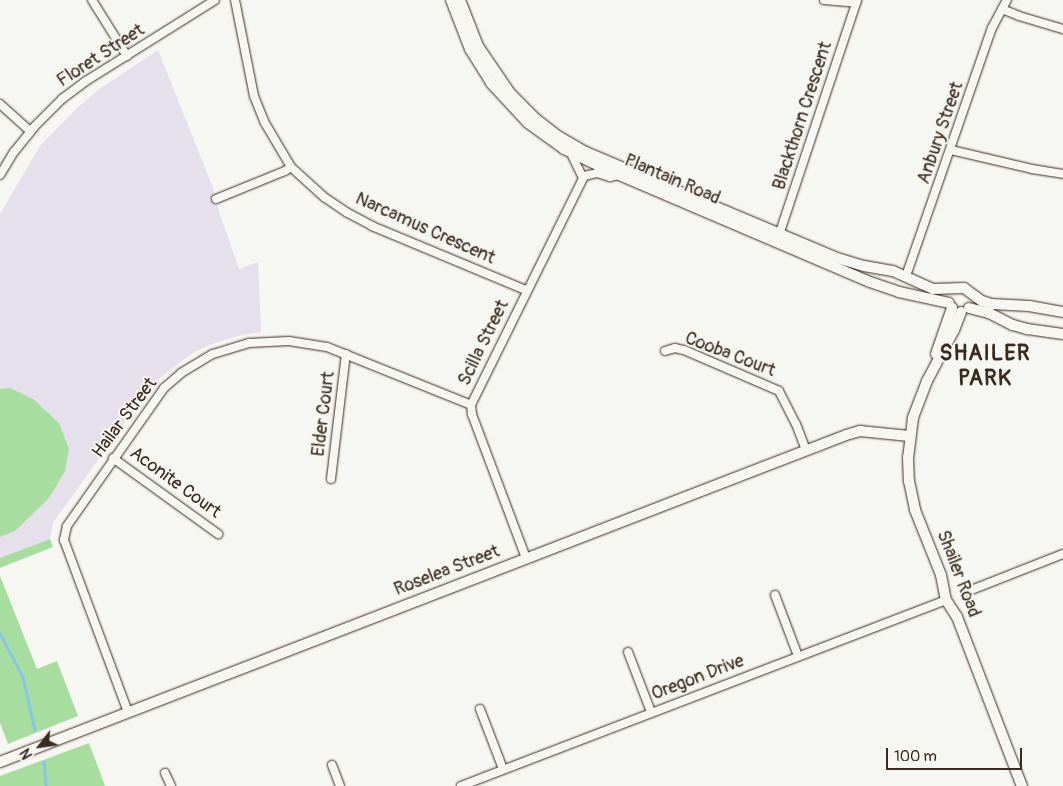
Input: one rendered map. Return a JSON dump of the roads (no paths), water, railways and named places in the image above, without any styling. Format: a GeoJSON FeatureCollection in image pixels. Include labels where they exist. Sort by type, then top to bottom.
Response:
{"type":"FeatureCollection","features":[{"type":"Feature","properties":{"kind":"street"},"geometry":{"type":"LineString","coordinates":[[92,0],[127,56]]}},
{"type":"Feature","properties":{"kind":"street","name":"Floret Street"},"geometry":{"type":"LineString","coordinates":[[0,175],[30,131],[62,98],[86,80],[215,0]]}},
{"type":"Feature","properties":{"kind":"street","name":"Narcamus Crescent"},"geometry":{"type":"LineString","coordinates":[[235,0],[254,96],[265,123],[292,166],[324,197],[364,221],[526,290]]}},
{"type":"Feature","properties":{"kind":"street","name":"Plantain Road"},"geometry":{"type":"LineString","coordinates":[[451,0],[470,49],[491,83],[528,123],[571,153],[618,175],[778,238],[864,266],[893,271],[906,276],[922,286],[934,289],[956,289]]}},
{"type":"Feature","properties":{"kind":"street","name":"Plantain Road"},"geometry":{"type":"LineString","coordinates":[[460,0],[468,26],[493,72],[521,105],[558,136],[616,165],[870,282],[958,308],[989,313],[1013,325],[1027,329],[1063,334]]}},
{"type":"Feature","properties":{"kind":"street"},"geometry":{"type":"LineString","coordinates":[[824,0],[857,2]]}},
{"type":"Feature","properties":{"kind":"street","name":"Anbury Street"},"geometry":{"type":"LineString","coordinates":[[906,276],[992,28],[1007,0]]}},
{"type":"Feature","properties":{"kind":"street","name":"Blackthorn Crescent"},"geometry":{"type":"LineString","coordinates":[[778,238],[857,2]]}},
{"type":"Feature","properties":{"kind":"street"},"geometry":{"type":"LineString","coordinates":[[1002,9],[1063,28]]}},
{"type":"Feature","properties":{"kind":"street"},"geometry":{"type":"LineString","coordinates":[[0,104],[30,131]]}},
{"type":"Feature","properties":{"kind":"street"},"geometry":{"type":"LineString","coordinates":[[951,150],[1032,169],[1063,174]]}},
{"type":"Feature","properties":{"kind":"street"},"geometry":{"type":"LineString","coordinates":[[571,153],[584,176],[597,172],[610,177],[618,175]]}},
{"type":"Feature","properties":{"kind":"street"},"geometry":{"type":"LineString","coordinates":[[216,199],[285,171],[292,166]]}},
{"type":"Feature","properties":{"kind":"street","name":"Scilla Street"},"geometry":{"type":"LineString","coordinates":[[526,558],[472,414],[471,405],[526,290],[584,176]]}},
{"type":"Feature","properties":{"kind":"street"},"geometry":{"type":"LineString","coordinates":[[970,293],[972,301],[958,308],[949,296],[956,289],[964,288],[992,304],[1029,306],[1063,312]]}},
{"type":"Feature","properties":{"kind":"street","name":"Shailer Road"},"geometry":{"type":"LineString","coordinates":[[958,308],[956,326],[918,401],[910,436],[908,468],[911,495],[941,575],[946,600],[957,616],[1022,786]]}},
{"type":"Feature","properties":{"kind":"street","name":"Hailar Street"},"geometry":{"type":"LineString","coordinates":[[128,712],[64,540],[67,526],[164,388],[181,373],[213,354],[249,344],[289,340],[327,347],[471,405]]}},
{"type":"Feature","properties":{"kind":"street","name":"Cooba Court"},"geometry":{"type":"LineString","coordinates":[[665,351],[674,348],[684,350],[779,391],[796,424],[806,450]]}},
{"type":"Feature","properties":{"kind":"street","name":"Elder Court"},"geometry":{"type":"LineString","coordinates":[[331,478],[346,354]]}},
{"type":"Feature","properties":{"kind":"street","name":"Roselea Street"},"geometry":{"type":"LineString","coordinates":[[0,762],[806,450],[860,431],[910,436]]}},
{"type":"Feature","properties":{"kind":"street","name":"Aconite Court"},"geometry":{"type":"LineString","coordinates":[[113,458],[218,534]]}},
{"type":"Feature","properties":{"kind":"street"},"geometry":{"type":"LineString","coordinates":[[966,592],[1063,554]]}},
{"type":"Feature","properties":{"kind":"street"},"geometry":{"type":"LineString","coordinates":[[775,595],[798,656]]}},
{"type":"Feature","properties":{"kind":"street","name":"Oregon Drive"},"geometry":{"type":"LineString","coordinates":[[461,786],[946,600]]}},
{"type":"Feature","properties":{"kind":"street"},"geometry":{"type":"LineString","coordinates":[[628,652],[651,712]]}},
{"type":"Feature","properties":{"kind":"street"},"geometry":{"type":"LineString","coordinates":[[480,709],[503,770]]}},
{"type":"Feature","properties":{"kind":"street"},"geometry":{"type":"LineString","coordinates":[[332,765],[340,786]]}},
{"type":"Feature","properties":{"kind":"street"},"geometry":{"type":"LineString","coordinates":[[165,772],[171,786]]}},
{"type":"Feature","properties":{"kind":"waterway"},"geometry":{"type":"LineString","coordinates":[[0,633],[23,677],[35,730]]}},
{"type":"Feature","properties":{"kind":"waterway"},"geometry":{"type":"LineString","coordinates":[[44,762],[46,786]]}},
{"type":"Feature","properties":{"kind":"district","name":"SHAILER PARK"},"geometry":{"type":"Point","coordinates":[985,366]}}]}
